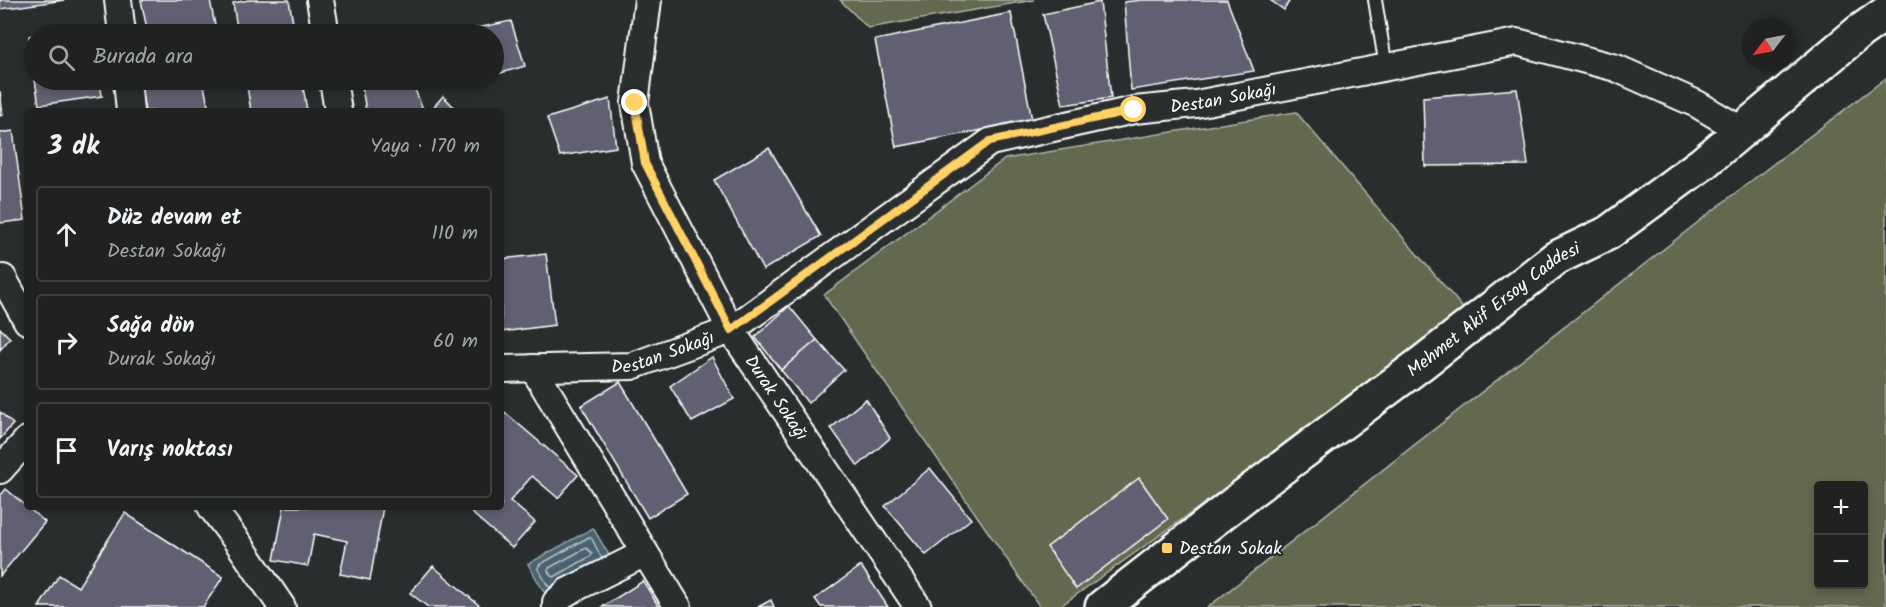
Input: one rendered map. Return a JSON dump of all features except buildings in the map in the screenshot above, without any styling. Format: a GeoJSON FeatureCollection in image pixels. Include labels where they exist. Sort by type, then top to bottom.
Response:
{"type":"FeatureCollection","features":[{"type":"Feature","properties":{"kind":"street"},"geometry":{"type":"LineString","coordinates":[[118,0],[121,24]]}},
{"type":"Feature","properties":{"kind":"street"},"geometry":{"type":"LineString","coordinates":[[320,0],[324,24]]}},
{"type":"Feature","properties":{"kind":"street","name":"Durak Sokağı"},"geometry":{"type":"LineString","coordinates":[[648,0],[635,103],[645,163],[731,330],[918,607]]}},
{"type":"Feature","properties":{"kind":"street","name":"Mehmet Akif Ersoy Caddesi"},"geometry":{"type":"LineString","coordinates":[[1102,607],[1556,258],[1608,233],[1703,163],[1859,32],[1886,13]]}},
{"type":"Feature","properties":{"kind":"street","name":"Destan Sokağı"},"geometry":{"type":"LineString","coordinates":[[504,369],[632,366],[731,330],[990,141],[1134,110],[1196,104],[1517,42],[1616,68],[1697,104],[1741,130]]}},
{"type":"Feature","properties":{"kind":"street"},"geometry":{"type":"LineString","coordinates":[[128,90],[130,108]]}},
{"type":"Feature","properties":{"kind":"street"},"geometry":{"type":"LineString","coordinates":[[335,90],[338,108]]}},
{"type":"Feature","properties":{"kind":"street"},"geometry":{"type":"LineString","coordinates":[[2,278],[24,287]]}},
{"type":"Feature","properties":{"kind":"street"},"geometry":{"type":"LineString","coordinates":[[2,278],[24,316]]}},
{"type":"Feature","properties":{"kind":"street"},"geometry":{"type":"LineString","coordinates":[[533,368],[678,607]]}},
{"type":"Feature","properties":{"kind":"street"},"geometry":{"type":"LineString","coordinates":[[0,470],[24,443]]}},
{"type":"Feature","properties":{"kind":"street"},"geometry":{"type":"LineString","coordinates":[[214,510],[282,607]]}},
{"type":"Feature","properties":{"kind":"street"},"geometry":{"type":"LineString","coordinates":[[556,607],[556,602],[567,592],[645,553]]}},
{"type":"Feature","properties":{"kind":"lane"},"geometry":{"type":"LineString","coordinates":[[1375,0],[1386,67]]}},
{"type":"Feature","properties":{"kind":"green space"},"geometry":{"type":"Polygon","coordinates":[[[840,0],[1034,0],[868,28],[840,0]]]}},
{"type":"Feature","properties":{"kind":"green space"},"geometry":{"type":"Polygon","coordinates":[[[1886,78],[1886,607],[1208,607],[1730,197],[1886,78]]]}},
{"type":"Feature","properties":{"kind":"green space"},"geometry":{"type":"Polygon","coordinates":[[[1296,112],[1469,315],[1059,607],[1040,607],[824,295],[1005,159],[1296,112]]]}},
{"type":"Feature","properties":{"kind":"water"},"geometry":{"type":"Polygon","coordinates":[[[593,528],[612,560],[547,597],[528,564],[593,528]]]}},
{"type":"Feature","properties":{"kind":"place","name":"Destan Sokak"},"geometry":{"type":"Point","coordinates":[1167,548]}},
{"type":"Feature","properties":{"kind":"route"},"geometry":{"type":"LineString","coordinates":[[635,103],[645,163],[731,330],[990,141],[1134,110]]}}]}
